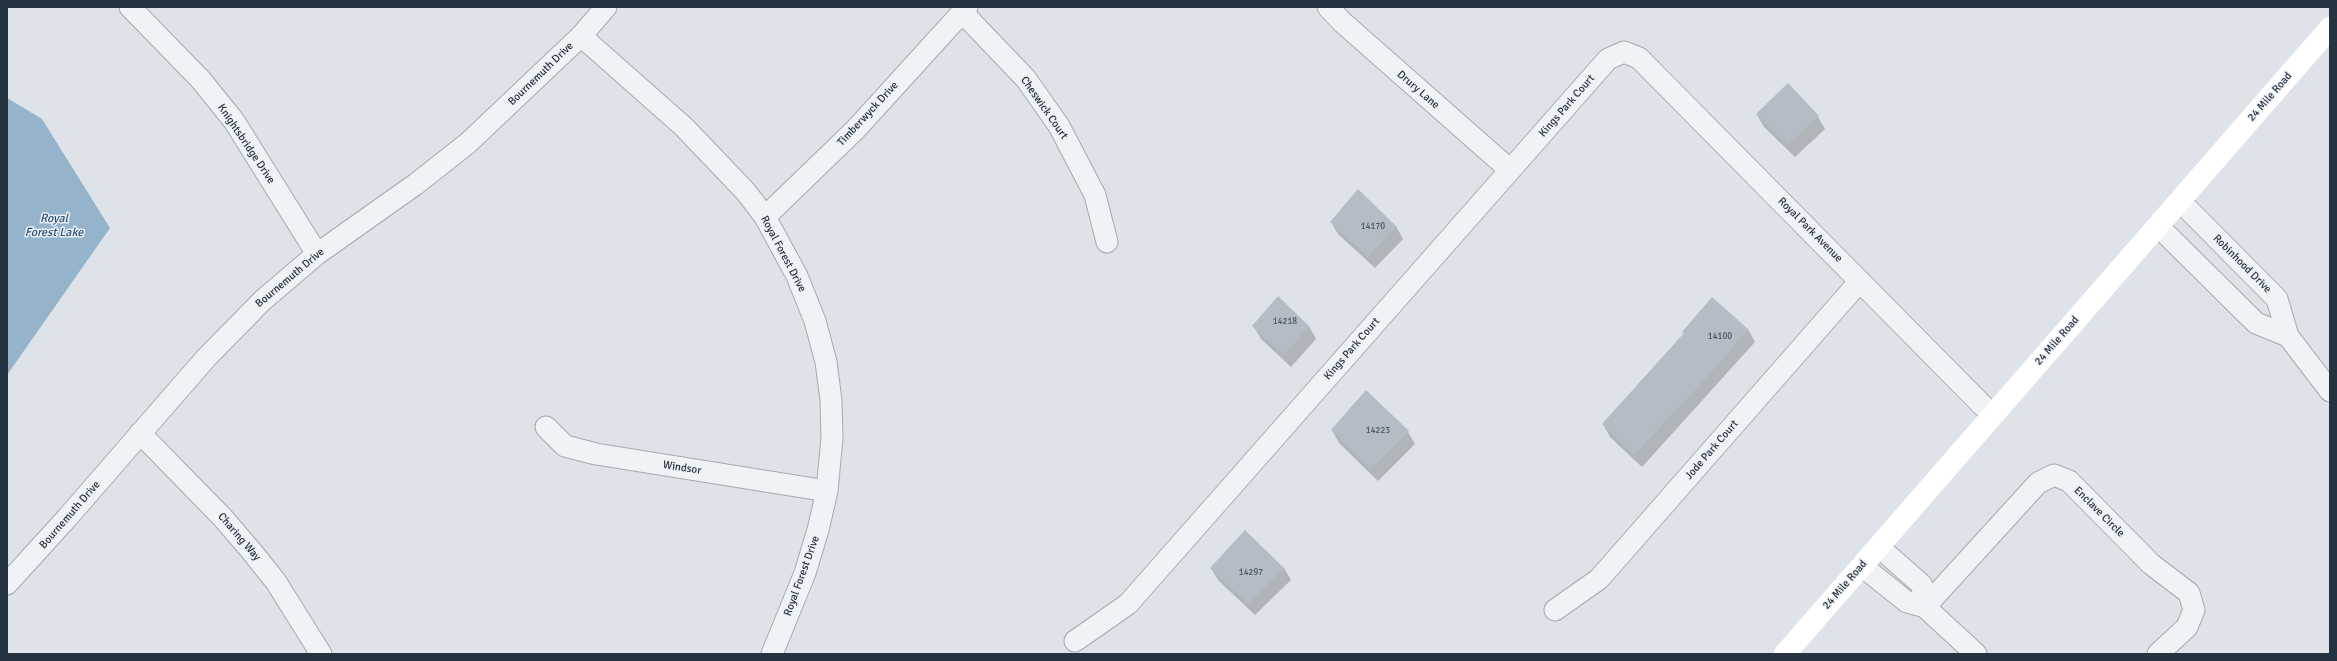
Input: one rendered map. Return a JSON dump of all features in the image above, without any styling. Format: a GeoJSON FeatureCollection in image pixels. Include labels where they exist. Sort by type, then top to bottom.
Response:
{"type":"FeatureCollection","features":[{"type":"Feature","properties":{"kind":"street","name":"Knightsbridge Drive"},"geometry":{"type":"LineString","coordinates":[[130,7],[201,80],[234,121],[317,254]]}},
{"type":"Feature","properties":{"kind":"street","name":"Bournemuth Drive"},"geometry":{"type":"LineString","coordinates":[[7,584],[67,518],[140,433],[234,329],[263,300],[317,254],[416,184],[468,143],[581,36],[606,7]]}},
{"type":"Feature","properties":{"kind":"street","name":"Drury Lane"},"geometry":{"type":"LineString","coordinates":[[1328,7],[1341,21],[1510,170]]}},
{"type":"Feature","properties":{"kind":"street","name":"Timberwyck Drive"},"geometry":{"type":"LineString","coordinates":[[765,217],[856,129],[965,10]]}},
{"type":"Feature","properties":{"kind":"street","name":"Cheswick Court"},"geometry":{"type":"LineString","coordinates":[[965,10],[1026,79],[1060,126],[1095,195],[1107,242]]}},
{"type":"Feature","properties":{"kind":"street","name":"24 Mile Road"},"geometry":{"type":"LineString","coordinates":[[1785,654],[2330,28]]}},
{"type":"Feature","properties":{"kind":"street","name":"Royal Forest Drive"},"geometry":{"type":"LineString","coordinates":[[581,36],[684,127],[738,183],[765,217],[797,276],[815,321],[826,362],[831,400],[832,438],[827,491],[818,530],[805,573],[772,654]]}},
{"type":"Feature","properties":{"kind":"street","name":"Kings Park Court"},"geometry":{"type":"LineString","coordinates":[[1075,641],[1128,604],[1608,59],[1624,52]]}},
{"type":"Feature","properties":{"kind":"street","name":"Royal Park Avenue"},"geometry":{"type":"LineString","coordinates":[[1624,52],[1639,58],[1992,415]]}},
{"type":"Feature","properties":{"kind":"street","name":"Robinhood Drive"},"geometry":{"type":"LineString","coordinates":[[2180,201],[2277,299],[2288,336],[2330,391]]}},
{"type":"Feature","properties":{"kind":"street"},"geometry":{"type":"LineString","coordinates":[[2158,226],[2256,323],[2288,336]]}},
{"type":"Feature","properties":{"kind":"street","name":"Jode Park Court"},"geometry":{"type":"LineString","coordinates":[[1555,610],[1599,579],[1860,281]]}},
{"type":"Feature","properties":{"kind":"street","name":"Windsor"},"geometry":{"type":"LineString","coordinates":[[546,427],[565,446],[596,454],[827,491]]}},
{"type":"Feature","properties":{"kind":"street","name":"Charing Way"},"geometry":{"type":"LineString","coordinates":[[140,433],[223,518],[252,552],[280,588],[320,654]]}},
{"type":"Feature","properties":{"kind":"street","name":"Enclave Circle"},"geometry":{"type":"LineString","coordinates":[[1925,607],[2038,483],[2054,475],[2069,481],[2151,564],[2189,593],[2194,610],[2186,627],[2158,654]]}},
{"type":"Feature","properties":{"kind":"street"},"geometry":{"type":"LineString","coordinates":[[1879,547],[1922,585],[1925,607]]}},
{"type":"Feature","properties":{"kind":"street"},"geometry":{"type":"LineString","coordinates":[[1862,566],[1907,602],[1925,607],[1976,654]]}},
{"type":"Feature","properties":{"kind":"water","name":"Royal Forest Lake"},"geometry":{"type":"Polygon","coordinates":[[[7,98],[42,119],[110,228],[7,375],[7,98]]]}},
{"type":"Feature","properties":{"kind":"building"},"geometry":{"type":"Polygon","coordinates":[[[1788,83],[1819,116],[1787,145],[1756,114],[1788,83]]]}},
{"type":"Feature","properties":{"kind":"building"},"geometry":{"type":"Polygon","coordinates":[[[1358,189],[1396,226],[1368,257],[1330,222],[1358,189]]]}},
{"type":"Feature","properties":{"kind":"building"},"geometry":{"type":"Polygon","coordinates":[[[1278,296],[1309,326],[1284,355],[1252,326],[1278,296]]]}},
{"type":"Feature","properties":{"kind":"building"},"geometry":{"type":"Polygon","coordinates":[[[1712,297],[1748,329],[1708,376],[1634,455],[1602,424],[1684,333],[1682,332],[1712,297]]]}},
{"type":"Feature","properties":{"kind":"building"},"geometry":{"type":"Polygon","coordinates":[[[1366,390],[1409,431],[1371,469],[1331,430],[1366,390]]]}},
{"type":"Feature","properties":{"kind":"building"},"geometry":{"type":"Polygon","coordinates":[[[1245,530],[1284,568],[1248,604],[1210,568],[1245,530]]]}}]}
